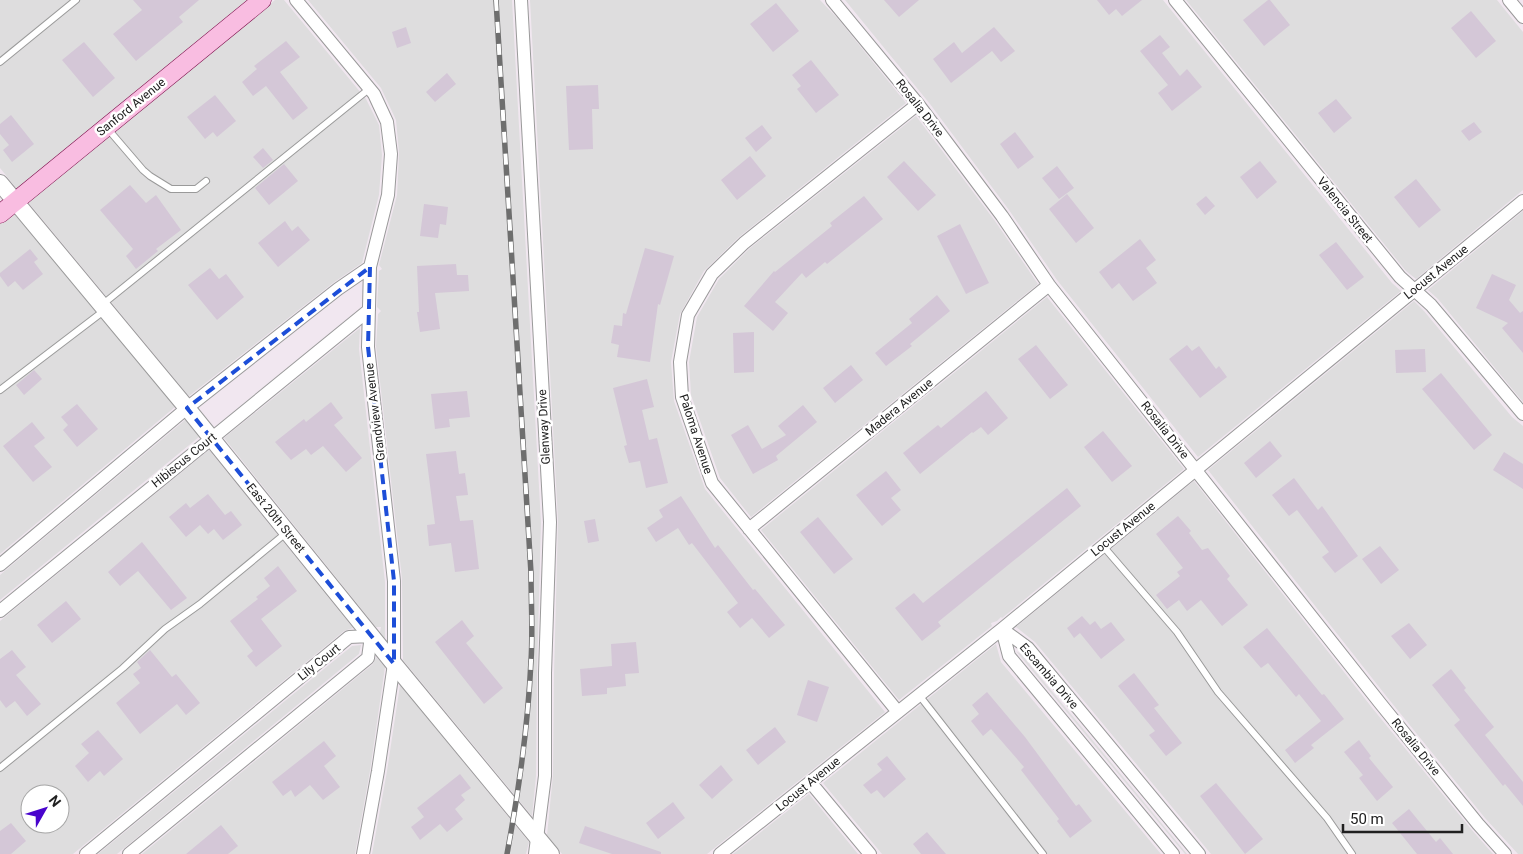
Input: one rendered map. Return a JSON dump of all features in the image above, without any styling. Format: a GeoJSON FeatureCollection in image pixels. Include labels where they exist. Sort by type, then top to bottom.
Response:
{"type":"FeatureCollection","features":[{"type":"Feature","properties":{"kind":"main road","name":"Sanford Avenue"},"geometry":{"type":"LineString","coordinates":[[0,214],[262,0]]}},
{"type":"Feature","properties":{"kind":"street","name":"Grandview Avenue"},"geometry":{"type":"LineString","coordinates":[[296,0],[374,94],[388,122],[390,154],[388,196],[370,267],[368,347],[394,581],[394,664],[363,854]]}},
{"type":"Feature","properties":{"kind":"street","name":"Glenway Drive"},"geometry":{"type":"LineString","coordinates":[[521,0],[550,522],[545,673],[545,776],[536,846]]}},
{"type":"Feature","properties":{"kind":"street","name":"Rosalia Drive"},"geometry":{"type":"LineString","coordinates":[[832,0],[918,104],[1002,216],[1049,285],[1386,711],[1478,824],[1505,854]]}},
{"type":"Feature","properties":{"kind":"street","name":"Valencia Street"},"geometry":{"type":"LineString","coordinates":[[1175,0],[1400,277],[1431,305],[1523,414]]}},
{"type":"Feature","properties":{"kind":"street"},"geometry":{"type":"LineString","coordinates":[[1509,0],[1523,17]]}},
{"type":"Feature","properties":{"kind":"street","name":"Paloma Avenue"},"geometry":{"type":"LineString","coordinates":[[898,712],[712,483],[682,397],[680,362],[688,315],[712,274],[744,243],[918,104]]}},
{"type":"Feature","properties":{"kind":"street","name":"East 20th Street"},"geometry":{"type":"LineString","coordinates":[[0,183],[187,408],[394,664],[536,846],[550,854]]}},
{"type":"Feature","properties":{"kind":"street","name":"Locust Avenue"},"geometry":{"type":"LineString","coordinates":[[720,854],[1002,629],[1523,201]]}},
{"type":"Feature","properties":{"kind":"street"},"geometry":{"type":"LineString","coordinates":[[0,565],[187,408],[338,289],[370,267]]}},
{"type":"Feature","properties":{"kind":"street","name":"Madera Avenue"},"geometry":{"type":"LineString","coordinates":[[749,530],[1049,285]]}},
{"type":"Feature","properties":{"kind":"street","name":"Hibiscus Court"},"geometry":{"type":"LineString","coordinates":[[0,611],[369,310]]}},
{"type":"Feature","properties":{"kind":"street","name":"Escambia Drive"},"geometry":{"type":"LineString","coordinates":[[1002,629],[1008,656],[1173,854]]}},
{"type":"Feature","properties":{"kind":"street","name":"Escambia Drive"},"geometry":{"type":"LineString","coordinates":[[1002,629],[1028,648],[1199,854]]}},
{"type":"Feature","properties":{"kind":"street"},"geometry":{"type":"LineString","coordinates":[[129,854],[368,658],[371,636]]}},
{"type":"Feature","properties":{"kind":"street","name":"Lily Court"},"geometry":{"type":"LineString","coordinates":[[86,854],[349,637],[371,636]]}},
{"type":"Feature","properties":{"kind":"street"},"geometry":{"type":"LineString","coordinates":[[811,783],[870,854]]}},
{"type":"Feature","properties":{"kind":"lane"},"geometry":{"type":"LineString","coordinates":[[0,62],[76,0]]}},
{"type":"Feature","properties":{"kind":"lane"},"geometry":{"type":"LineString","coordinates":[[0,390],[369,89]]}},
{"type":"Feature","properties":{"kind":"lane"},"geometry":{"type":"LineString","coordinates":[[106,127],[143,170],[171,189],[196,189],[206,182]]}},
{"type":"Feature","properties":{"kind":"lane"},"geometry":{"type":"LineString","coordinates":[[0,768],[122,668],[165,629],[200,604],[287,532]]}},
{"type":"Feature","properties":{"kind":"lane"},"geometry":{"type":"LineString","coordinates":[[1102,545],[1177,632],[1218,692],[1327,818],[1352,854]]}},
{"type":"Feature","properties":{"kind":"lane"},"geometry":{"type":"LineString","coordinates":[[919,695],[1043,854]]}},
{"type":"Feature","properties":{"kind":"highlighted area"},"geometry":{"type":"Polygon","coordinates":[[[370,267],[368,347],[394,581],[394,664],[187,408],[370,267]]]}},
{"type":"Feature","properties":{"kind":"shaded area"},"geometry":{"type":"Polygon","coordinates":[[[0,0],[249,0],[17,189],[0,168],[0,0]]]}},
{"type":"Feature","properties":{"kind":"shaded area"},"geometry":{"type":"Polygon","coordinates":[[[275,0],[284,0],[366,99],[379,125],[382,155],[379,195],[362,263],[333,283],[189,396],[28,202],[275,0]]]}},
{"type":"Feature","properties":{"kind":"shaded area"},"geometry":{"type":"Polygon","coordinates":[[[308,0],[512,0],[541,523],[536,776],[532,816],[403,660],[402,579],[376,346],[378,314],[381,311],[377,307],[379,271],[382,269],[379,265],[397,195],[399,153],[396,120],[381,88],[308,0]]]}},
{"type":"Feature","properties":{"kind":"shaded area"},"geometry":{"type":"Polygon","coordinates":[[[530,0],[820,0],[839,20],[906,103],[739,237],[704,271],[680,314],[671,362],[674,401],[705,489],[885,712],[707,854],[562,854],[547,835],[553,775],[558,521],[530,0]]]}},
{"type":"Feature","properties":{"kind":"shaded area"},"geometry":{"type":"Polygon","coordinates":[[[845,0],[1163,0],[1392,283],[1401,291],[1198,457],[1057,280],[1009,210],[930,104],[845,0]]]}},
{"type":"Feature","properties":{"kind":"shaded area"},"geometry":{"type":"Polygon","coordinates":[[[1186,0],[1497,0],[1523,32],[1523,190],[1416,279],[1406,271],[1186,0]]]}},
{"type":"Feature","properties":{"kind":"shaded area"},"geometry":{"type":"Polygon","coordinates":[[[916,116],[995,221],[1038,284],[751,517],[720,478],[691,395],[689,362],[697,317],[719,279],[749,249],[916,116]]]}},
{"type":"Feature","properties":{"kind":"shaded area"},"geometry":{"type":"Polygon","coordinates":[[[1523,211],[1523,402],[1438,299],[1428,290],[1523,211]]]}},
{"type":"Feature","properties":{"kind":"shaded area"},"geometry":{"type":"Polygon","coordinates":[[[14,213],[175,407],[0,554],[0,224],[14,213]]]}},
{"type":"Feature","properties":{"kind":"shaded area"},"geometry":{"type":"Polygon","coordinates":[[[1047,297],[1184,469],[1002,618],[991,623],[992,626],[899,700],[761,530],[1047,297]]]}},
{"type":"Feature","properties":{"kind":"shaded area"},"geometry":{"type":"Polygon","coordinates":[[[1414,301],[1512,417],[1523,426],[1523,854],[1518,854],[1485,818],[1208,470],[1414,301]]]}},
{"type":"Feature","properties":{"kind":"shaded area"},"geometry":{"type":"Polygon","coordinates":[[[360,328],[359,349],[385,582],[385,639],[380,632],[381,627],[376,627],[224,438],[360,328]]]}},
{"type":"Feature","properties":{"kind":"shaded area"},"geometry":{"type":"Polygon","coordinates":[[[185,420],[199,437],[0,600],[0,575],[185,420]]]}},
{"type":"Feature","properties":{"kind":"shaded area"},"geometry":{"type":"Polygon","coordinates":[[[209,450],[353,628],[344,631],[73,854],[0,854],[0,621],[209,450]]]}},
{"type":"Feature","properties":{"kind":"shaded area"},"geometry":{"type":"Polygon","coordinates":[[[1194,481],[1373,709],[1493,854],[1211,854],[1035,642],[1016,627],[1194,481]]]}},
{"type":"Feature","properties":{"kind":"shaded area"},"geometry":{"type":"Polygon","coordinates":[[[996,644],[1001,662],[1161,854],[882,854],[823,783],[996,644]]]}},
{"type":"Feature","properties":{"kind":"shaded area"},"geometry":{"type":"Polygon","coordinates":[[[361,645],[359,654],[117,854],[98,854],[352,646],[361,645]]]}},
{"type":"Feature","properties":{"kind":"shaded area"},"geometry":{"type":"Polygon","coordinates":[[[1016,651],[1021,654],[1187,854],[1185,854],[1016,651]]]}},
{"type":"Feature","properties":{"kind":"shaded area"},"geometry":{"type":"Polygon","coordinates":[[[376,657],[385,667],[370,771],[355,854],[142,854],[373,664],[376,657]]]}},
{"type":"Feature","properties":{"kind":"shaded area"},"geometry":{"type":"Polygon","coordinates":[[[400,685],[529,842],[526,854],[372,854],[400,685]]]}},
{"type":"Feature","properties":{"kind":"shaded area"},"geometry":{"type":"Polygon","coordinates":[[[809,794],[858,854],[733,854],[809,794]]]}},
{"type":"Feature","properties":{"kind":"building"},"geometry":{"type":"Polygon","coordinates":[[[133,0],[199,0],[179,17],[183,22],[136,61],[113,34],[142,10],[133,0]]]}},
{"type":"Feature","properties":{"kind":"building"},"geometry":{"type":"Polygon","coordinates":[[[884,0],[919,0],[899,17],[884,0]]]}},
{"type":"Feature","properties":{"kind":"building"},"geometry":{"type":"Polygon","coordinates":[[[1097,0],[1142,0],[1122,16],[1116,9],[1109,15],[1097,0]]]}},
{"type":"Feature","properties":{"kind":"building"},"geometry":{"type":"Polygon","coordinates":[[[1270,0],[1290,25],[1264,46],[1243,20],[1270,0]]]}},
{"type":"Feature","properties":{"kind":"building"},"geometry":{"type":"Polygon","coordinates":[[[776,3],[799,31],[773,52],[750,24],[776,3]]]}},
{"type":"Feature","properties":{"kind":"building"},"geometry":{"type":"Polygon","coordinates":[[[1471,11],[1496,41],[1476,58],[1451,28],[1471,11]]]}},
{"type":"Feature","properties":{"kind":"building"},"geometry":{"type":"Polygon","coordinates":[[[406,27],[411,43],[397,48],[392,32],[406,27]]]}},
{"type":"Feature","properties":{"kind":"building"},"geometry":{"type":"Polygon","coordinates":[[[994,27],[1015,51],[1001,62],[992,51],[951,83],[933,59],[954,42],[962,53],[994,27]]]}},
{"type":"Feature","properties":{"kind":"building"},"geometry":{"type":"Polygon","coordinates":[[[1160,35],[1170,47],[1162,53],[1180,76],[1187,69],[1202,87],[1172,111],[1158,93],[1168,85],[1140,51],[1160,35]]]}},
{"type":"Feature","properties":{"kind":"building"},"geometry":{"type":"Polygon","coordinates":[[[286,41],[300,57],[280,72],[308,108],[293,120],[266,86],[253,96],[242,82],[257,69],[254,66],[286,41]]]}},
{"type":"Feature","properties":{"kind":"building"},"geometry":{"type":"Polygon","coordinates":[[[84,42],[115,78],[93,97],[62,60],[84,42]]]}},
{"type":"Feature","properties":{"kind":"building"},"geometry":{"type":"Polygon","coordinates":[[[811,60],[839,95],[816,113],[797,89],[801,86],[792,75],[811,60]]]}},
{"type":"Feature","properties":{"kind":"building"},"geometry":{"type":"Polygon","coordinates":[[[447,73],[456,84],[435,102],[426,92],[447,73]]]}},
{"type":"Feature","properties":{"kind":"building"},"geometry":{"type":"Polygon","coordinates":[[[598,85],[599,109],[592,109],[593,149],[569,150],[566,86],[598,85]]]}},
{"type":"Feature","properties":{"kind":"building"},"geometry":{"type":"Polygon","coordinates":[[[215,95],[236,121],[217,137],[213,132],[205,139],[187,117],[215,95]]]}},
{"type":"Feature","properties":{"kind":"building"},"geometry":{"type":"Polygon","coordinates":[[[1336,99],[1352,118],[1334,133],[1318,113],[1336,99]]]}},
{"type":"Feature","properties":{"kind":"building"},"geometry":{"type":"Polygon","coordinates":[[[11,115],[34,144],[12,162],[3,150],[9,145],[0,134],[0,124],[11,115]]]}},
{"type":"Feature","properties":{"kind":"building"},"geometry":{"type":"Polygon","coordinates":[[[1474,122],[1482,132],[1469,141],[1461,131],[1474,122]]]}},
{"type":"Feature","properties":{"kind":"building"},"geometry":{"type":"Polygon","coordinates":[[[762,125],[772,138],[756,152],[745,138],[762,125]]]}},
{"type":"Feature","properties":{"kind":"building"},"geometry":{"type":"Polygon","coordinates":[[[1015,132],[1034,157],[1018,169],[1000,144],[1015,132]]]}},
{"type":"Feature","properties":{"kind":"building"},"geometry":{"type":"Polygon","coordinates":[[[263,148],[273,160],[263,168],[253,157],[263,148]]]}},
{"type":"Feature","properties":{"kind":"building"},"geometry":{"type":"Polygon","coordinates":[[[750,156],[766,176],[737,200],[721,180],[750,156]]]}},
{"type":"Feature","properties":{"kind":"building"},"geometry":{"type":"Polygon","coordinates":[[[904,161],[936,195],[918,211],[887,177],[904,161]]]}},
{"type":"Feature","properties":{"kind":"building"},"geometry":{"type":"Polygon","coordinates":[[[1260,161],[1277,182],[1257,199],[1240,177],[1260,161]]]}},
{"type":"Feature","properties":{"kind":"building"},"geometry":{"type":"Polygon","coordinates":[[[284,164],[298,181],[269,205],[255,188],[284,164]]]}},
{"type":"Feature","properties":{"kind":"building"},"geometry":{"type":"Polygon","coordinates":[[[1057,166],[1074,188],[1059,199],[1042,178],[1057,166]]]}},
{"type":"Feature","properties":{"kind":"building"},"geometry":{"type":"Polygon","coordinates":[[[1416,179],[1441,210],[1419,228],[1394,197],[1416,179]]]}},
{"type":"Feature","properties":{"kind":"building"},"geometry":{"type":"Polygon","coordinates":[[[130,185],[146,203],[156,195],[181,230],[156,249],[158,251],[136,269],[126,256],[133,249],[100,210],[130,185]]]}},
{"type":"Feature","properties":{"kind":"building"},"geometry":{"type":"Polygon","coordinates":[[[1067,194],[1094,228],[1076,243],[1049,209],[1067,194]]]}},
{"type":"Feature","properties":{"kind":"building"},"geometry":{"type":"Polygon","coordinates":[[[864,196],[883,219],[827,264],[825,262],[806,278],[802,273],[775,302],[788,313],[773,331],[744,306],[774,271],[832,226],[830,223],[864,196]]]}},
{"type":"Feature","properties":{"kind":"building"},"geometry":{"type":"Polygon","coordinates":[[[1206,196],[1215,206],[1205,215],[1196,204],[1206,196]]]}},
{"type":"Feature","properties":{"kind":"building"},"geometry":{"type":"Polygon","coordinates":[[[424,204],[448,207],[446,225],[440,224],[438,238],[420,236],[424,204]]]}},
{"type":"Feature","properties":{"kind":"building"},"geometry":{"type":"Polygon","coordinates":[[[285,221],[292,231],[298,226],[310,240],[278,267],[258,243],[285,221]]]}},
{"type":"Feature","properties":{"kind":"building"},"geometry":{"type":"Polygon","coordinates":[[[960,224],[989,283],[966,294],[937,236],[960,224]]]}},
{"type":"Feature","properties":{"kind":"building"},"geometry":{"type":"Polygon","coordinates":[[[1140,239],[1156,260],[1146,268],[1157,283],[1133,301],[1119,283],[1112,289],[1099,272],[1140,239]]]}},
{"type":"Feature","properties":{"kind":"building"},"geometry":{"type":"Polygon","coordinates":[[[1336,242],[1364,277],[1347,290],[1319,255],[1336,242]]]}},
{"type":"Feature","properties":{"kind":"building"},"geometry":{"type":"Polygon","coordinates":[[[645,248],[674,256],[660,305],[658,304],[650,362],[617,357],[619,345],[611,343],[614,325],[622,326],[623,313],[626,314],[645,248]]]}},
{"type":"Feature","properties":{"kind":"building"},"geometry":{"type":"Polygon","coordinates":[[[30,249],[38,259],[34,262],[43,274],[23,290],[15,281],[8,287],[0,273],[30,249]]]}},
{"type":"Feature","properties":{"kind":"building"},"geometry":{"type":"Polygon","coordinates":[[[456,264],[457,275],[468,275],[469,291],[435,293],[440,329],[420,332],[417,312],[419,312],[417,266],[456,264]]]}},
{"type":"Feature","properties":{"kind":"building"},"geometry":{"type":"Polygon","coordinates":[[[210,268],[219,279],[226,274],[244,297],[217,320],[188,285],[210,268]]]}},
{"type":"Feature","properties":{"kind":"building"},"geometry":{"type":"Polygon","coordinates":[[[1492,274],[1516,285],[1509,300],[1520,313],[1523,311],[1523,353],[1502,328],[1508,323],[1476,308],[1492,274]]]}},
{"type":"Feature","properties":{"kind":"building"},"geometry":{"type":"Polygon","coordinates":[[[937,295],[950,311],[910,344],[912,346],[886,366],[875,353],[912,323],[909,319],[937,295]]]}},
{"type":"Feature","properties":{"kind":"building"},"geometry":{"type":"Polygon","coordinates":[[[754,332],[754,372],[734,373],[733,333],[754,332]]]}},
{"type":"Feature","properties":{"kind":"building"},"geometry":{"type":"Polygon","coordinates":[[[1036,345],[1068,385],[1050,399],[1018,359],[1036,345]]]}},
{"type":"Feature","properties":{"kind":"building"},"geometry":{"type":"Polygon","coordinates":[[[1187,345],[1192,351],[1199,346],[1216,369],[1219,366],[1227,377],[1200,398],[1169,359],[1187,345]]]}},
{"type":"Feature","properties":{"kind":"building"},"geometry":{"type":"Polygon","coordinates":[[[1425,349],[1426,372],[1396,373],[1395,350],[1425,349]]]}},
{"type":"Feature","properties":{"kind":"building"},"geometry":{"type":"Polygon","coordinates":[[[851,365],[863,380],[835,403],[823,388],[851,365]]]}},
{"type":"Feature","properties":{"kind":"building"},"geometry":{"type":"Polygon","coordinates":[[[34,370],[42,379],[24,395],[16,385],[34,370]]]}},
{"type":"Feature","properties":{"kind":"building"},"geometry":{"type":"Polygon","coordinates":[[[1441,373],[1492,435],[1474,450],[1422,389],[1441,373]]]}},
{"type":"Feature","properties":{"kind":"building"},"geometry":{"type":"Polygon","coordinates":[[[647,379],[654,407],[642,410],[649,440],[657,438],[668,483],[646,488],[640,461],[629,463],[624,446],[627,445],[613,388],[647,379]]]}},
{"type":"Feature","properties":{"kind":"building"},"geometry":{"type":"Polygon","coordinates":[[[467,391],[470,417],[449,419],[450,427],[435,429],[431,394],[467,391]]]}},
{"type":"Feature","properties":{"kind":"building"},"geometry":{"type":"Polygon","coordinates":[[[986,391],[1008,418],[988,435],[981,427],[972,432],[920,474],[903,453],[938,425],[941,428],[986,391]]]}},
{"type":"Feature","properties":{"kind":"building"},"geometry":{"type":"Polygon","coordinates":[[[331,402],[343,418],[334,425],[362,458],[346,472],[323,446],[311,455],[306,449],[291,460],[275,442],[304,419],[306,422],[331,402]]]}},
{"type":"Feature","properties":{"kind":"building"},"geometry":{"type":"Polygon","coordinates":[[[77,404],[98,429],[77,447],[63,430],[68,425],[61,417],[77,404]]]}},
{"type":"Feature","properties":{"kind":"building"},"geometry":{"type":"Polygon","coordinates":[[[803,405],[817,422],[776,456],[778,460],[753,474],[731,435],[748,425],[762,449],[786,435],[778,426],[803,405]]]}},
{"type":"Feature","properties":{"kind":"building"},"geometry":{"type":"Polygon","coordinates":[[[32,422],[45,438],[34,446],[52,467],[33,482],[3,446],[32,422]]]}},
{"type":"Feature","properties":{"kind":"building"},"geometry":{"type":"Polygon","coordinates":[[[1103,431],[1132,466],[1112,482],[1084,447],[1103,431]]]}},
{"type":"Feature","properties":{"kind":"building"},"geometry":{"type":"Polygon","coordinates":[[[1270,441],[1282,456],[1256,478],[1244,463],[1270,441]]]}},
{"type":"Feature","properties":{"kind":"building"},"geometry":{"type":"Polygon","coordinates":[[[456,451],[459,474],[465,473],[468,495],[456,496],[460,521],[473,520],[479,569],[455,572],[451,543],[429,546],[427,525],[435,524],[426,454],[456,451]]]}},
{"type":"Feature","properties":{"kind":"building"},"geometry":{"type":"Polygon","coordinates":[[[1504,452],[1523,464],[1523,489],[1493,470],[1504,452]]]}},
{"type":"Feature","properties":{"kind":"building"},"geometry":{"type":"Polygon","coordinates":[[[886,471],[901,490],[891,498],[901,510],[882,526],[856,495],[886,471]]]}},
{"type":"Feature","properties":{"kind":"building"},"geometry":{"type":"Polygon","coordinates":[[[1294,478],[1318,510],[1322,506],[1358,556],[1335,573],[1322,557],[1329,552],[1297,510],[1289,516],[1272,495],[1294,478]]]}},
{"type":"Feature","properties":{"kind":"building"},"geometry":{"type":"Polygon","coordinates":[[[1067,488],[1081,506],[938,622],[941,626],[922,641],[895,608],[914,593],[923,603],[1067,488]]]}},
{"type":"Feature","properties":{"kind":"building"},"geometry":{"type":"Polygon","coordinates":[[[208,494],[225,515],[231,511],[242,525],[223,540],[214,529],[208,534],[200,525],[186,537],[169,517],[186,503],[190,508],[208,494]]]}},
{"type":"Feature","properties":{"kind":"building"},"geometry":{"type":"Polygon","coordinates":[[[681,496],[715,548],[718,545],[753,590],[755,589],[785,625],[769,638],[752,618],[740,628],[727,612],[738,603],[692,543],[689,545],[678,528],[656,542],[647,528],[663,517],[659,510],[681,496]]]}},
{"type":"Feature","properties":{"kind":"building"},"geometry":{"type":"Polygon","coordinates":[[[1178,516],[1191,531],[1189,533],[1202,550],[1208,548],[1230,576],[1227,579],[1248,605],[1222,626],[1201,600],[1187,611],[1179,600],[1167,609],[1156,595],[1180,576],[1177,572],[1183,568],[1156,534],[1178,516]]]}},
{"type":"Feature","properties":{"kind":"building"},"geometry":{"type":"Polygon","coordinates":[[[818,517],[853,559],[834,574],[800,532],[818,517]]]}},
{"type":"Feature","properties":{"kind":"building"},"geometry":{"type":"Polygon","coordinates":[[[595,519],[599,541],[588,543],[584,521],[595,519]]]}},
{"type":"Feature","properties":{"kind":"building"},"geometry":{"type":"Polygon","coordinates":[[[142,542],[187,598],[171,610],[138,571],[120,586],[108,572],[142,542]]]}},
{"type":"Feature","properties":{"kind":"building"},"geometry":{"type":"Polygon","coordinates":[[[1380,546],[1399,570],[1381,584],[1362,559],[1380,546]]]}},
{"type":"Feature","properties":{"kind":"building"},"geometry":{"type":"Polygon","coordinates":[[[278,566],[297,591],[261,619],[282,646],[256,667],[247,656],[253,651],[230,621],[258,599],[256,597],[270,586],[264,578],[278,566]]]}},
{"type":"Feature","properties":{"kind":"building"},"geometry":{"type":"Polygon","coordinates":[[[66,601],[81,619],[52,643],[37,625],[66,601]]]}},
{"type":"Feature","properties":{"kind":"building"},"geometry":{"type":"Polygon","coordinates":[[[1082,616],[1090,625],[1095,621],[1101,629],[1111,622],[1125,640],[1101,659],[1080,633],[1074,638],[1067,628],[1082,616]]]}},
{"type":"Feature","properties":{"kind":"building"},"geometry":{"type":"Polygon","coordinates":[[[462,620],[474,636],[466,643],[503,688],[484,704],[435,642],[462,620]]]}},
{"type":"Feature","properties":{"kind":"building"},"geometry":{"type":"Polygon","coordinates":[[[1409,623],[1427,645],[1410,659],[1391,636],[1409,623]]]}},
{"type":"Feature","properties":{"kind":"building"},"geometry":{"type":"Polygon","coordinates":[[[1267,628],[1344,719],[1311,745],[1314,748],[1295,763],[1285,750],[1321,721],[1299,694],[1296,697],[1268,663],[1261,668],[1243,647],[1267,628]]]}},
{"type":"Feature","properties":{"kind":"building"},"geometry":{"type":"Polygon","coordinates":[[[636,642],[639,673],[625,674],[626,686],[607,688],[607,694],[582,696],[580,669],[612,666],[611,644],[636,642]]]}},
{"type":"Feature","properties":{"kind":"building"},"geometry":{"type":"Polygon","coordinates":[[[12,650],[26,667],[16,675],[41,704],[27,716],[15,701],[6,708],[0,700],[0,659],[12,650]]]}},
{"type":"Feature","properties":{"kind":"building"},"geometry":{"type":"Polygon","coordinates":[[[150,650],[172,677],[176,674],[200,703],[186,715],[177,704],[140,734],[116,703],[140,683],[133,674],[141,668],[137,662],[150,650]]]}},
{"type":"Feature","properties":{"kind":"building"},"geometry":{"type":"Polygon","coordinates":[[[1451,669],[1466,688],[1464,690],[1494,727],[1485,735],[1523,782],[1523,806],[1505,784],[1503,786],[1454,725],[1460,720],[1432,685],[1451,669]]]}},
{"type":"Feature","properties":{"kind":"building"},"geometry":{"type":"Polygon","coordinates":[[[1134,673],[1159,705],[1154,708],[1182,743],[1166,756],[1149,735],[1155,731],[1118,686],[1134,673]]]}},
{"type":"Feature","properties":{"kind":"building"},"geometry":{"type":"Polygon","coordinates":[[[808,680],[829,687],[817,722],[797,715],[808,680]]]}},
{"type":"Feature","properties":{"kind":"building"},"geometry":{"type":"Polygon","coordinates":[[[987,692],[1025,737],[1076,806],[1079,804],[1092,821],[1070,838],[1057,821],[1059,819],[1021,770],[1024,767],[991,729],[983,736],[971,721],[979,714],[972,705],[987,692]]]}},
{"type":"Feature","properties":{"kind":"building"},"geometry":{"type":"Polygon","coordinates":[[[775,727],[786,742],[758,765],[746,750],[775,727]]]}},
{"type":"Feature","properties":{"kind":"building"},"geometry":{"type":"Polygon","coordinates":[[[98,730],[123,759],[104,776],[100,771],[88,782],[75,766],[89,753],[81,744],[98,730]]]}},
{"type":"Feature","properties":{"kind":"building"},"geometry":{"type":"Polygon","coordinates":[[[1359,740],[1371,756],[1369,758],[1393,787],[1377,801],[1359,778],[1363,775],[1344,752],[1359,740]]]}},
{"type":"Feature","properties":{"kind":"building"},"geometry":{"type":"Polygon","coordinates":[[[324,741],[336,756],[324,766],[340,787],[323,800],[310,785],[295,797],[291,790],[283,796],[272,782],[324,741]]]}},
{"type":"Feature","properties":{"kind":"building"},"geometry":{"type":"Polygon","coordinates":[[[887,756],[906,779],[884,798],[877,790],[871,794],[863,785],[882,770],[877,764],[887,756]]]}},
{"type":"Feature","properties":{"kind":"building"},"geometry":{"type":"Polygon","coordinates":[[[721,765],[733,780],[712,799],[699,785],[721,765]]]}},
{"type":"Feature","properties":{"kind":"building"},"geometry":{"type":"Polygon","coordinates":[[[460,774],[471,788],[461,795],[465,800],[455,809],[463,819],[447,832],[440,824],[420,840],[411,827],[424,817],[417,808],[460,774]]]}},
{"type":"Feature","properties":{"kind":"building"},"geometry":{"type":"Polygon","coordinates":[[[1216,783],[1263,839],[1245,854],[1200,796],[1216,783]]]}},
{"type":"Feature","properties":{"kind":"building"},"geometry":{"type":"Polygon","coordinates":[[[673,802],[685,818],[658,839],[646,823],[673,802]]]}},
{"type":"Feature","properties":{"kind":"building"},"geometry":{"type":"Polygon","coordinates":[[[1409,809],[1436,842],[1440,838],[1453,854],[1417,854],[1392,823],[1409,809]]]}},
{"type":"Feature","properties":{"kind":"building"},"geometry":{"type":"Polygon","coordinates":[[[11,823],[26,841],[11,854],[0,854],[0,831],[11,823]]]}},
{"type":"Feature","properties":{"kind":"building"},"geometry":{"type":"Polygon","coordinates":[[[221,825],[238,846],[228,854],[186,854],[221,825]]]}},
{"type":"Feature","properties":{"kind":"building"},"geometry":{"type":"Polygon","coordinates":[[[585,826],[661,852],[661,854],[612,854],[579,843],[585,826]]]}},
{"type":"Feature","properties":{"kind":"building"},"geometry":{"type":"Polygon","coordinates":[[[927,832],[946,854],[921,854],[913,844],[927,832]]]}},
{"type":"Feature","properties":{"kind":"railway"},"geometry":{"type":"LineString","coordinates":[[496,0],[531,573],[532,617],[530,685],[525,734],[507,854]]}}]}
